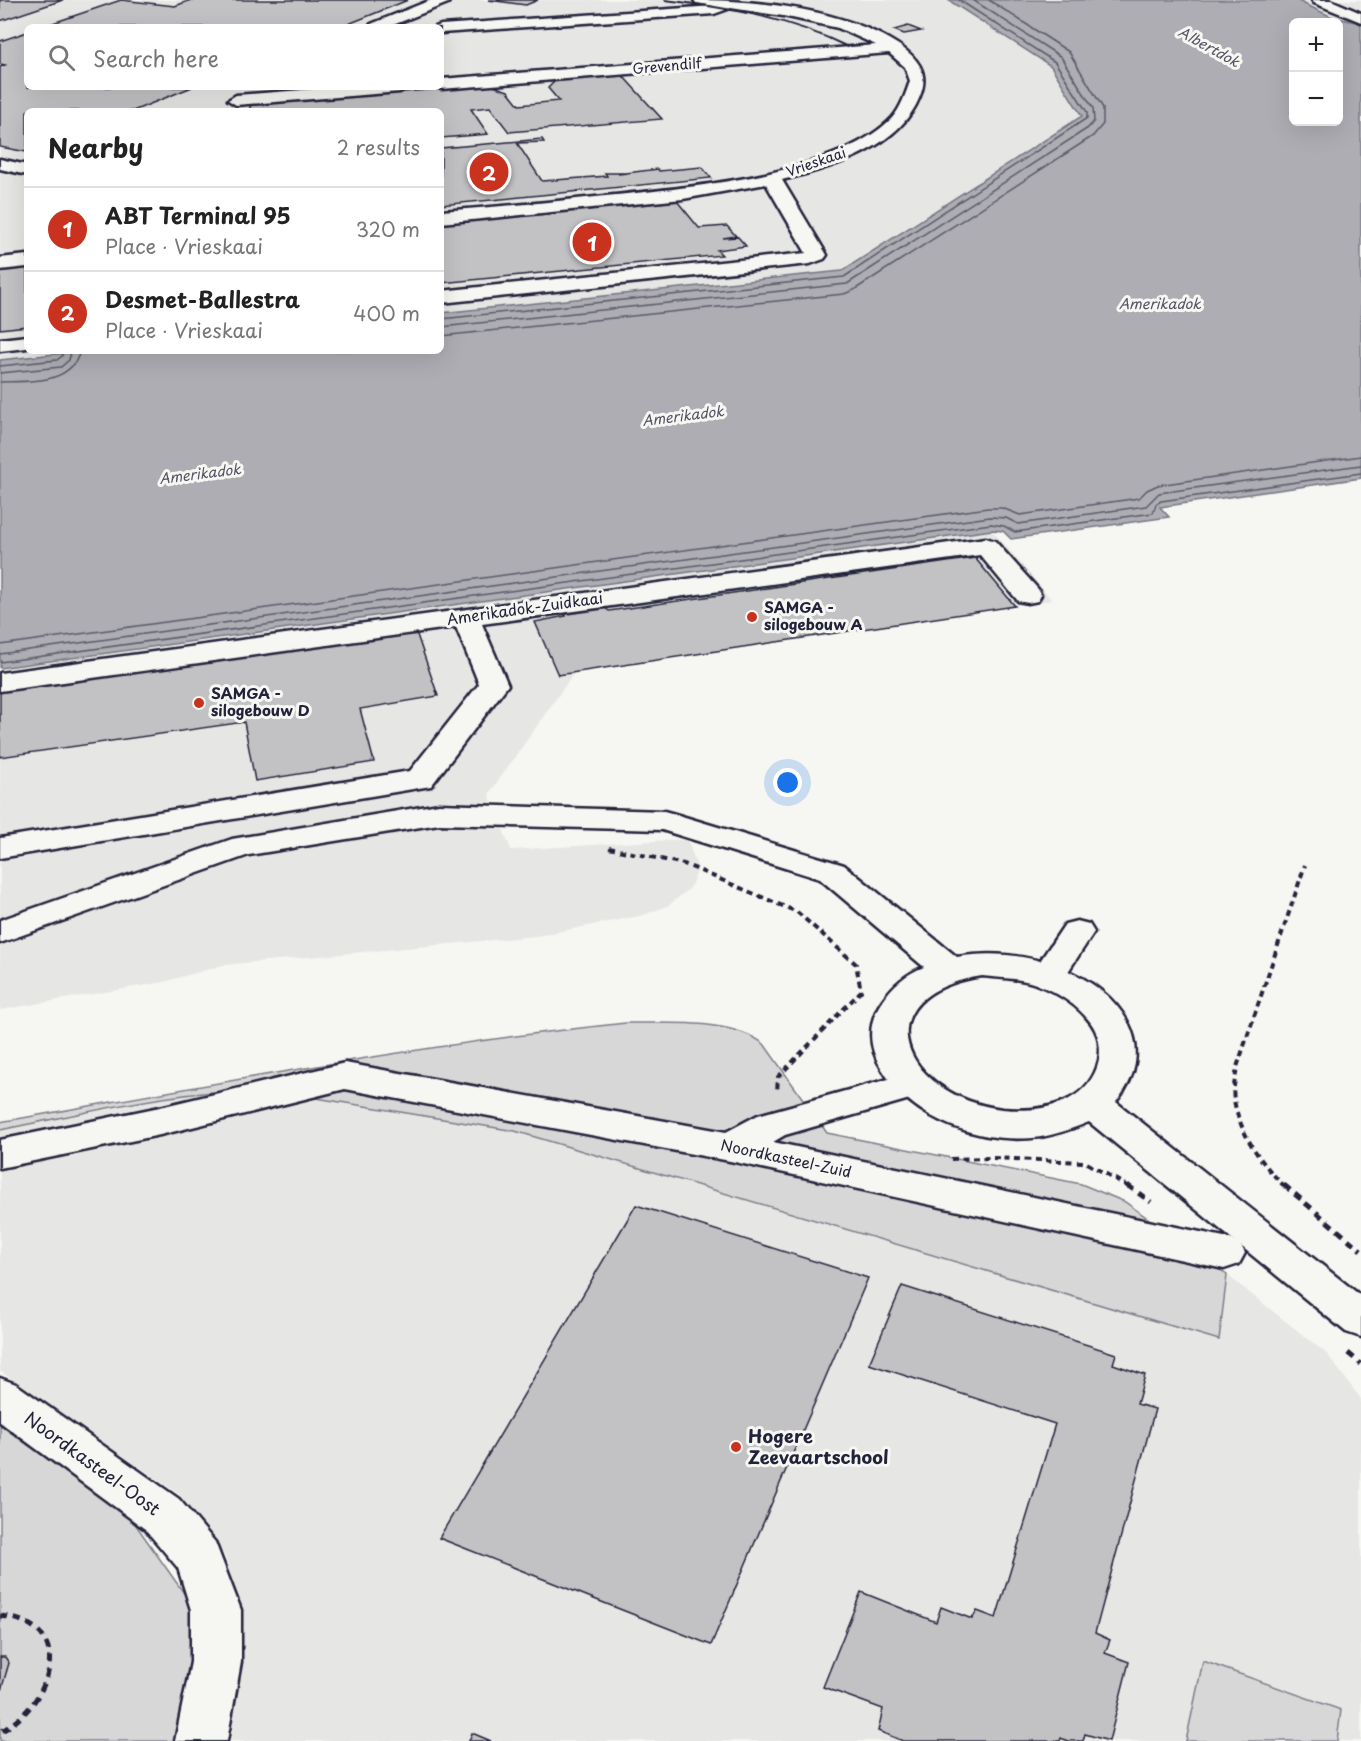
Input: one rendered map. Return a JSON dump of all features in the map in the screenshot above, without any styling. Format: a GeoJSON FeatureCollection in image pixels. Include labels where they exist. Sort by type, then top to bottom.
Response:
{"type":"FeatureCollection","features":[{"type":"Feature","properties":{"kind":"street"},"geometry":{"type":"LineString","coordinates":[[383,24],[443,0]]}},
{"type":"Feature","properties":{"kind":"street","name":"Vrieskaai"},"geometry":{"type":"LineString","coordinates":[[444,217],[687,193],[771,177],[838,158],[893,126],[904,112],[918,81],[913,66],[892,48],[859,31],[762,4],[701,0]]}},
{"type":"Feature","properties":{"kind":"street"},"geometry":{"type":"LineString","coordinates":[[1319,0],[1361,18]]}},
{"type":"Feature","properties":{"kind":"street"},"geometry":{"type":"LineString","coordinates":[[444,29],[714,10],[735,4]]}},
{"type":"Feature","properties":{"kind":"street","name":"Grevendilf"},"geometry":{"type":"LineString","coordinates":[[444,84],[892,48]]}},
{"type":"Feature","properties":{"kind":"street"},"geometry":{"type":"LineString","coordinates":[[243,90],[239,93],[235,106],[374,90]]}},
{"type":"Feature","properties":{"kind":"street"},"geometry":{"type":"LineString","coordinates":[[0,164],[24,169]]}},
{"type":"Feature","properties":{"kind":"street"},"geometry":{"type":"LineString","coordinates":[[444,297],[810,258],[817,255],[771,177]]}},
{"type":"Feature","properties":{"kind":"street"},"geometry":{"type":"LineString","coordinates":[[0,264],[24,261]]}},
{"type":"Feature","properties":{"kind":"street"},"geometry":{"type":"LineString","coordinates":[[0,345],[24,342]]}},
{"type":"Feature","properties":{"kind":"street","name":"Amerikadok-Zuidkaai"},"geometry":{"type":"LineString","coordinates":[[0,682],[986,546],[1028,595]]}},
{"type":"Feature","properties":{"kind":"street"},"geometry":{"type":"LineString","coordinates":[[0,848],[420,778],[494,685],[466,617]]}},
{"type":"Feature","properties":{"kind":"street"},"geometry":{"type":"LineString","coordinates":[[0,932],[243,846],[438,814],[664,821],[832,872],[950,970]]}},
{"type":"Feature","properties":{"kind":"street"},"geometry":{"type":"LineString","coordinates":[[1048,976],[1077,932]]}},
{"type":"Feature","properties":{"kind":"street"},"geometry":{"type":"LineString","coordinates":[[982,965],[1016,967],[1048,976],[1078,990],[1101,1010],[1116,1033],[1121,1057],[1114,1081],[1093,1104],[1059,1119],[1017,1124],[974,1118],[935,1102],[906,1079],[889,1051],[888,1023],[901,998],[922,981],[950,970],[982,965]]}},
{"type":"Feature","properties":{"kind":"street","name":"Noordkasteel-Zuid"},"geometry":{"type":"LineString","coordinates":[[0,1154],[160,1122],[345,1076],[730,1147],[1224,1253]]}},
{"type":"Feature","properties":{"kind":"street"},"geometry":{"type":"LineString","coordinates":[[730,1147],[772,1125],[914,1085]]}},
{"type":"Feature","properties":{"kind":"street"},"geometry":{"type":"LineString","coordinates":[[1093,1104],[1352,1334]]}},
{"type":"Feature","properties":{"kind":"street","name":"Noordkasteel-Oost"},"geometry":{"type":"LineString","coordinates":[[0,1398],[162,1514],[198,1557],[216,1610],[216,1662],[201,1741]]}},
{"type":"Feature","properties":{"kind":"path"},"geometry":{"type":"LineString","coordinates":[[604,847],[684,864],[797,912],[856,964],[861,991],[778,1077],[772,1125]]}},
{"type":"Feature","properties":{"kind":"path"},"geometry":{"type":"LineString","coordinates":[[1305,865],[1237,1067],[1234,1098],[1246,1137],[1274,1175],[1315,1213],[1361,1250]]}},
{"type":"Feature","properties":{"kind":"path"},"geometry":{"type":"LineString","coordinates":[[943,1160],[991,1158],[1085,1162],[1125,1184],[1161,1209]]}},
{"type":"Feature","properties":{"kind":"path"},"geometry":{"type":"LineString","coordinates":[[1352,1334],[1361,1364]]}},
{"type":"Feature","properties":{"kind":"path"},"geometry":{"type":"LineString","coordinates":[[0,1616],[18,1618],[33,1625],[44,1638],[50,1653],[50,1672],[32,1708],[13,1725],[0,1732]]}},
{"type":"Feature","properties":{"kind":"shaded area"},"geometry":{"type":"Polygon","coordinates":[[[0,0],[948,0],[1051,66],[1082,116],[842,271],[444,313],[444,108],[24,108],[24,354],[56,354],[0,360],[0,0]]]}},
{"type":"Feature","properties":{"kind":"shaded area"},"geometry":{"type":"Polygon","coordinates":[[[1296,0],[1361,0],[1361,23],[1332,17],[1296,0]]]}},
{"type":"Feature","properties":{"kind":"shaded area"},"geometry":{"type":"Polygon","coordinates":[[[992,530],[1052,600],[574,673],[489,794],[511,850],[687,839],[698,869],[690,888],[669,905],[644,915],[536,936],[223,965],[164,982],[0,1010],[0,668],[992,530]]]}},
{"type":"Feature","properties":{"kind":"shaded area"},"geometry":{"type":"Polygon","coordinates":[[[626,1023],[698,1024],[734,1030],[750,1036],[764,1044],[827,1133],[1081,1184],[1125,1202],[1227,1275],[1219,1340],[515,1131],[268,1090],[234,1090],[167,1097],[0,1130],[0,1122],[312,1067],[468,1043],[626,1023]]]}},
{"type":"Feature","properties":{"kind":"shaded area","name":"Hogere Zeevaartschool"},"geometry":{"type":"Polygon","coordinates":[[[228,1089],[268,1090],[614,1141],[1227,1275],[1327,1354],[1361,1399],[1361,1741],[231,1741],[243,1654],[238,1603],[225,1556],[180,1495],[0,1371],[0,1130],[187,1094],[228,1089]]]}},
{"type":"Feature","properties":{"kind":"shaded area"},"geometry":{"type":"Polygon","coordinates":[[[0,1425],[131,1518],[200,1616],[179,1741],[0,1741],[0,1425]]]}},
{"type":"Feature","properties":{"kind":"shaded area"},"geometry":{"type":"Polygon","coordinates":[[[1203,1661],[1341,1710],[1337,1741],[1186,1741],[1203,1661]]]}},
{"type":"Feature","properties":{"kind":"water","name":"Amerikadok"},"geometry":{"type":"Polygon","coordinates":[[[948,0],[1296,0],[1337,18],[1289,18],[1289,126],[1343,126],[1343,19],[1361,23],[1361,478],[1160,507],[1169,517],[1011,539],[1003,531],[992,530],[0,668],[0,360],[56,354],[444,354],[444,313],[842,271],[1082,116],[1051,66],[948,0]]]}},
{"type":"Feature","properties":{"kind":"building"},"geometry":{"type":"Polygon","coordinates":[[[0,0],[63,0],[0,21],[0,0]]]}},
{"type":"Feature","properties":{"kind":"building"},"geometry":{"type":"Polygon","coordinates":[[[121,0],[175,6],[191,0],[408,0],[348,24],[50,24],[121,0]]]}},
{"type":"Feature","properties":{"kind":"building"},"geometry":{"type":"Polygon","coordinates":[[[488,0],[538,0],[526,5],[488,0]]]}},
{"type":"Feature","properties":{"kind":"building"},"geometry":{"type":"Polygon","coordinates":[[[908,26],[921,31],[904,34],[894,30],[908,26]]]}},
{"type":"Feature","properties":{"kind":"building"},"geometry":{"type":"Polygon","coordinates":[[[24,33],[24,90],[185,90],[140,108],[24,108],[24,151],[0,147],[0,67],[5,65],[0,64],[0,41],[24,33]]]}},
{"type":"Feature","properties":{"kind":"building"},"geometry":{"type":"Polygon","coordinates":[[[622,75],[662,119],[509,132],[490,107],[471,109],[488,134],[444,138],[444,108],[250,108],[251,104],[490,85],[508,91],[519,105],[559,101],[548,88],[556,80],[622,75]]]}},
{"type":"Feature","properties":{"kind":"building"},"geometry":{"type":"Polygon","coordinates":[[[542,139],[544,142],[517,143],[542,181],[607,176],[605,173],[702,167],[711,178],[444,205],[444,148],[542,139]]]}},
{"type":"Feature","properties":{"kind":"building"},"geometry":{"type":"Polygon","coordinates":[[[677,201],[699,228],[727,226],[736,236],[723,238],[738,237],[746,246],[717,250],[722,255],[444,283],[444,224],[677,201]]]}},
{"type":"Feature","properties":{"kind":"building"},"geometry":{"type":"Polygon","coordinates":[[[24,263],[24,326],[0,329],[0,266],[24,263]]]}},
{"type":"Feature","properties":{"kind":"building","name":"SAMGA - silogebouw A"},"geometry":{"type":"Polygon","coordinates":[[[975,558],[1015,606],[558,675],[535,622],[566,616],[564,613],[604,607],[609,611],[975,558]]]}},
{"type":"Feature","properties":{"kind":"building","name":"SAMGA - silogebouw D"},"geometry":{"type":"Polygon","coordinates":[[[415,629],[438,696],[360,709],[374,762],[255,781],[244,722],[0,757],[0,689],[415,629]]]}},
{"type":"Feature","properties":{"kind":"building"},"geometry":{"type":"Polygon","coordinates":[[[636,1205],[868,1278],[711,1645],[439,1538],[636,1205]]]}},
{"type":"Feature","properties":{"kind":"building"},"geometry":{"type":"Polygon","coordinates":[[[902,1286],[1116,1354],[1113,1364],[1145,1375],[1137,1404],[1155,1409],[1095,1633],[1110,1640],[1105,1653],[1129,1662],[1109,1741],[1085,1734],[1083,1741],[1068,1741],[1061,1738],[1060,1741],[903,1741],[878,1731],[883,1709],[823,1687],[861,1592],[936,1622],[941,1607],[972,1619],[977,1611],[996,1618],[1055,1424],[869,1364],[902,1286]]]}},
{"type":"Feature","properties":{"kind":"building"},"geometry":{"type":"Polygon","coordinates":[[[0,1657],[5,1657],[9,1663],[0,1694],[0,1657]]]}},
{"type":"Feature","properties":{"kind":"building"},"geometry":{"type":"Polygon","coordinates":[[[472,1733],[491,1741],[469,1741],[472,1733]]]}},
{"type":"Feature","properties":{"kind":"railway"},"geometry":{"type":"LineString","coordinates":[[665,0],[781,21],[848,47]]}},
{"type":"Feature","properties":{"kind":"place","name":"Desmet-Ballestra"},"geometry":{"type":"Point","coordinates":[489,172]}},
{"type":"Feature","properties":{"kind":"place","name":"ABT Terminal 95"},"geometry":{"type":"Point","coordinates":[592,242]}},
{"type":"Feature","properties":{"kind":"place","name":"SAMGA - silogebouw A"},"geometry":{"type":"Point","coordinates":[752,617]}},
{"type":"Feature","properties":{"kind":"place","name":"SAMGA - silogebouw D"},"geometry":{"type":"Point","coordinates":[199,703]}},
{"type":"Feature","properties":{"kind":"place","name":"Hogere Zeevaartschool"},"geometry":{"type":"Point","coordinates":[736,1447]}},
{"type":"Feature","properties":{"kind":"water label","name":"Albertdok"},"geometry":{"type":"Point","coordinates":[1209,47]}}]}
